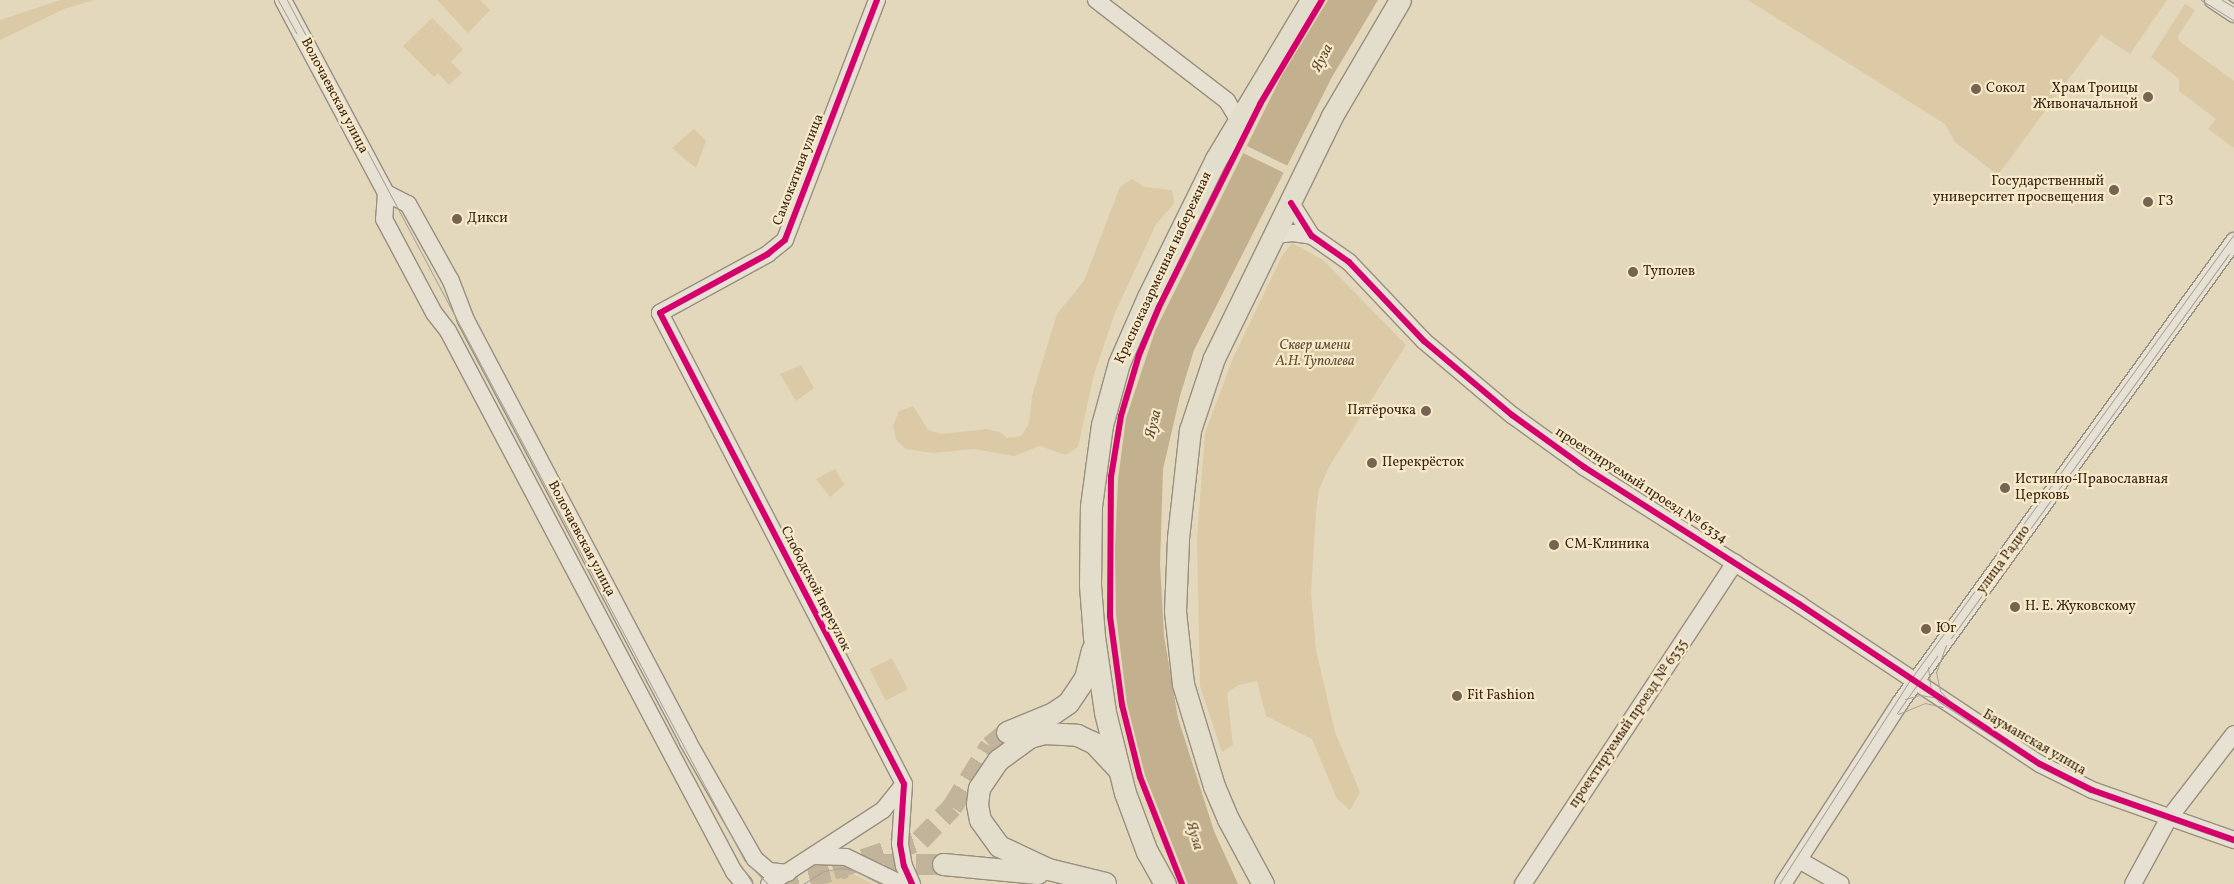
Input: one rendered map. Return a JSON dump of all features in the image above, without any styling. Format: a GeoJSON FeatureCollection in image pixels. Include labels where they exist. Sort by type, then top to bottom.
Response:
{"type":"FeatureCollection","features":[{"type":"Feature","properties":{"kind":"main road","name":"Красноказарменная набережная"},"geometry":{"type":"LineString","coordinates":[[1165,884],[1147,852],[1120,773],[1105,712],[1094,637],[1090,585],[1091,506],[1102,425],[1116,372],[1148,297],[1238,118],[1311,0]]}},
{"type":"Feature","properties":{"kind":"main road"},"geometry":{"type":"LineString","coordinates":[[1264,884],[1228,819],[1214,786],[1183,684],[1175,612],[1179,528],[1190,430],[1214,358],[1332,116],[1400,0]]}},
{"type":"Feature","properties":{"kind":"main road"},"geometry":{"type":"LineString","coordinates":[[1007,732],[1054,713],[1068,703],[1086,678],[1094,637]]}},
{"type":"Feature","properties":{"kind":"main road"},"geometry":{"type":"LineString","coordinates":[[1106,884],[1048,868],[999,846],[980,820],[979,788],[998,760],[1030,737],[1044,733],[1077,734],[1094,743],[1120,773]]}},
{"type":"Feature","properties":{"kind":"main road"},"geometry":{"type":"LineString","coordinates":[[1147,852],[1155,884]]}},
{"type":"Feature","properties":{"kind":"main road"},"geometry":{"type":"LineString","coordinates":[[943,864],[1021,870],[1106,884]]}},
{"type":"Feature","properties":{"kind":"street","name":"Волочаевская улица"},"geometry":{"type":"LineString","coordinates":[[283,0],[386,193],[384,219],[434,313],[448,331],[734,872],[744,884]]}},
{"type":"Feature","properties":{"kind":"street","name":"Самокатная улица"},"geometry":{"type":"LineString","coordinates":[[660,313],[768,254],[785,240],[877,0]]}},
{"type":"Feature","properties":{"kind":"street"},"geometry":{"type":"LineString","coordinates":[[1096,0],[1227,100],[1238,118]]}},
{"type":"Feature","properties":{"kind":"street"},"geometry":{"type":"LineString","coordinates":[[2213,0],[2234,14]]}},
{"type":"Feature","properties":{"kind":"street"},"geometry":{"type":"LineString","coordinates":[[1227,100],[1250,98]]}},
{"type":"Feature","properties":{"kind":"street","name":"Волочаевская улица"},"geometry":{"type":"LineString","coordinates":[[386,193],[408,204],[451,281],[466,320],[687,740],[755,859],[769,871],[790,878]]}},
{"type":"Feature","properties":{"kind":"street","name":"проектируемый проезд № 6334"},"geometry":{"type":"LineString","coordinates":[[1291,203],[1312,236],[1360,272],[1424,341],[1499,404],[1584,467],[1735,563],[1914,683]]}},
{"type":"Feature","properties":{"kind":"street"},"geometry":{"type":"LineString","coordinates":[[1275,235],[1294,233],[1312,236]]}},
{"type":"Feature","properties":{"kind":"street","name":"улица Радио"},"geometry":{"type":"LineString","coordinates":[[1783,884],[1914,683],[2234,241]]}},
{"type":"Feature","properties":{"kind":"street","name":"Слободской переулок"},"geometry":{"type":"LineString","coordinates":[[660,313],[904,784]]}},
{"type":"Feature","properties":{"kind":"street","name":"проектируемый проезд № 6335"},"geometry":{"type":"LineString","coordinates":[[1523,884],[1735,563]]}},
{"type":"Feature","properties":{"kind":"street","name":"Бауманская улица"},"geometry":{"type":"LineString","coordinates":[[1914,683],[2071,781],[2234,840]]}},
{"type":"Feature","properties":{"kind":"street"},"geometry":{"type":"LineString","coordinates":[[2133,884],[2169,818],[2234,734]]}},
{"type":"Feature","properties":{"kind":"street"},"geometry":{"type":"LineString","coordinates":[[769,884],[790,878],[809,859],[892,803],[904,784]]}},
{"type":"Feature","properties":{"kind":"street"},"geometry":{"type":"LineString","coordinates":[[904,784],[900,844],[904,866],[912,884]]}},
{"type":"Feature","properties":{"kind":"street"},"geometry":{"type":"LineString","coordinates":[[809,859],[846,858],[902,884]]}},
{"type":"Feature","properties":{"kind":"street"},"geometry":{"type":"LineString","coordinates":[[1799,860],[1819,879],[1842,884]]}},
{"type":"Feature","properties":{"kind":"green space"},"geometry":{"type":"Polygon","coordinates":[[[60,0],[94,0],[64,9],[0,40],[0,20],[60,0]]]}},
{"type":"Feature","properties":{"kind":"green space"},"geometry":{"type":"Polygon","coordinates":[[[437,0],[480,0],[490,10],[468,33],[437,0]]]}},
{"type":"Feature","properties":{"kind":"green space","name":"Сокол"},"geometry":{"type":"Polygon","coordinates":[[[1748,0],[2167,0],[2130,54],[2101,35],[1998,175],[1955,142],[1945,124],[1748,0]]]}},
{"type":"Feature","properties":{"kind":"green space"},"geometry":{"type":"Polygon","coordinates":[[[2185,4],[2195,10],[2178,36],[2179,41],[2234,81],[2234,148],[2208,129],[2216,119],[2179,91],[2179,79],[2151,57],[2185,4]]]}},
{"type":"Feature","properties":{"kind":"green space"},"geometry":{"type":"Polygon","coordinates":[[[432,18],[463,49],[451,62],[462,73],[449,85],[438,73],[434,77],[403,46],[432,18]]]}},
{"type":"Feature","properties":{"kind":"green space"},"geometry":{"type":"Polygon","coordinates":[[[694,129],[706,141],[696,168],[672,148],[694,129]]]}},
{"type":"Feature","properties":{"kind":"green space"},"geometry":{"type":"Polygon","coordinates":[[[1132,179],[1144,187],[1172,190],[1174,204],[1156,224],[1115,313],[1094,374],[1078,447],[1066,455],[1040,446],[1014,456],[974,449],[934,453],[906,449],[896,440],[893,426],[899,411],[913,406],[928,430],[942,434],[987,429],[1000,432],[1007,438],[1021,436],[1029,424],[1032,396],[1057,314],[1084,281],[1120,187],[1132,179]]]}},
{"type":"Feature","properties":{"kind":"green space","name":"Сквер имени А.Н. Туполева"},"geometry":{"type":"Polygon","coordinates":[[[1292,243],[1323,260],[1406,345],[1330,465],[1319,489],[1316,511],[1311,593],[1316,650],[1335,732],[1360,792],[1350,810],[1337,799],[1312,739],[1266,716],[1257,681],[1239,685],[1227,693],[1233,745],[1222,752],[1200,686],[1197,539],[1205,433],[1233,358],[1282,256],[1292,243]]]}},
{"type":"Feature","properties":{"kind":"green space"},"geometry":{"type":"Polygon","coordinates":[[[801,365],[814,388],[796,401],[780,374],[801,365]]]}},
{"type":"Feature","properties":{"kind":"green space"},"geometry":{"type":"Polygon","coordinates":[[[835,469],[844,485],[830,497],[816,479],[835,469]]]}},
{"type":"Feature","properties":{"kind":"green space"},"geometry":{"type":"Polygon","coordinates":[[[892,658],[908,689],[886,701],[870,669],[892,658]]]}},
{"type":"Feature","properties":{"kind":"green space"},"geometry":{"type":"Polygon","coordinates":[[[834,870],[853,874],[873,884],[814,884],[818,876],[834,870]]]}},
{"type":"Feature","properties":{"kind":"water","name":"Яуза"},"geometry":{"type":"Polygon","coordinates":[[[1328,0],[1378,0],[1332,77],[1194,350],[1180,396],[1163,469],[1160,564],[1164,636],[1178,718],[1214,831],[1238,884],[1188,884],[1145,775],[1127,704],[1116,614],[1115,550],[1118,480],[1126,418],[1155,331],[1282,75],[1328,0]]]}},
{"type":"Feature","properties":{"kind":"pier"},"geometry":{"type":"Polygon","coordinates":[[[1247,146],[1290,167],[1287,174],[1243,153],[1247,146]]]}},
{"type":"Feature","properties":{"kind":"tunnel"},"geometry":{"type":"LineString","coordinates":[[833,869],[920,840],[952,807],[990,746],[1007,732]]}},
{"type":"Feature","properties":{"kind":"tunnel"},"geometry":{"type":"LineString","coordinates":[[884,864],[943,864]]}},
{"type":"Feature","properties":{"kind":"tunnel"},"geometry":{"type":"LineString","coordinates":[[778,884],[846,867]]}},
{"type":"Feature","properties":{"kind":"tram line"},"geometry":{"type":"LineString","coordinates":[[278,0],[296,33]]}},
{"type":"Feature","properties":{"kind":"tram line"},"geometry":{"type":"LineString","coordinates":[[287,0],[744,860],[768,884]]}},
{"type":"Feature","properties":{"kind":"tram line"},"geometry":{"type":"LineString","coordinates":[[2201,0],[2234,21]]}},
{"type":"Feature","properties":{"kind":"tram line"},"geometry":{"type":"LineString","coordinates":[[2222,0],[2234,7]]}},
{"type":"Feature","properties":{"kind":"tram line"},"geometry":{"type":"LineString","coordinates":[[1779,884],[1910,680],[2234,234]]}},
{"type":"Feature","properties":{"kind":"tram line"},"geometry":{"type":"LineString","coordinates":[[1951,638],[2229,254]]}},
{"type":"Feature","properties":{"kind":"tram line"},"geometry":{"type":"LineString","coordinates":[[1946,645],[1936,672],[1940,691],[1951,703]]}},
{"type":"Feature","properties":{"kind":"tram line"},"geometry":{"type":"LineString","coordinates":[[1897,713],[1937,656]]}},
{"type":"Feature","properties":{"kind":"tram line"},"geometry":{"type":"LineString","coordinates":[[1928,667],[1931,690],[1938,701],[2038,766],[2090,792],[2234,843]]}},
{"type":"Feature","properties":{"kind":"tram line"},"geometry":{"type":"LineString","coordinates":[[1905,699],[1920,695],[1939,698]]}},
{"type":"Feature","properties":{"kind":"tram line"},"geometry":{"type":"LineString","coordinates":[[1898,714],[1925,703],[1943,707]]}},
{"type":"Feature","properties":{"kind":"tram line"},"geometry":{"type":"LineString","coordinates":[[740,864],[753,884]]}},
{"type":"Feature","properties":{"kind":"tram line"},"geometry":{"type":"LineString","coordinates":[[803,884],[824,871],[841,868],[853,870],[881,884]]}},
{"type":"Feature","properties":{"kind":"cycle path"},"geometry":{"type":"LineString","coordinates":[[877,0],[785,240],[768,254],[660,313],[904,784],[900,844],[904,866],[912,884]]}},
{"type":"Feature","properties":{"kind":"cycle path"},"geometry":{"type":"LineString","coordinates":[[1182,884],[1140,777],[1122,705],[1110,616],[1111,477],[1121,416],[1139,355],[1159,307],[1260,104],[1322,0]]}},
{"type":"Feature","properties":{"kind":"cycle path"},"geometry":{"type":"LineString","coordinates":[[1291,203],[1312,236],[1349,262],[1424,341],[1512,415],[1584,467],[1799,604],[2040,764],[2092,790],[2234,840]]}},
{"type":"Feature","properties":{"kind":"place","name":"Сокол"},"geometry":{"type":"Point","coordinates":[1976,89]}},
{"type":"Feature","properties":{"kind":"place","name":"Храм Троицы Живоначальной"},"geometry":{"type":"Point","coordinates":[2148,97]}},
{"type":"Feature","properties":{"kind":"place","name":"Государственный университет просвещения"},"geometry":{"type":"Point","coordinates":[2114,190]}},
{"type":"Feature","properties":{"kind":"place","name":"ГЗ"},"geometry":{"type":"Point","coordinates":[2148,202]}},
{"type":"Feature","properties":{"kind":"place","name":"Дикси"},"geometry":{"type":"Point","coordinates":[457,219]}},
{"type":"Feature","properties":{"kind":"place","name":"Туполев"},"geometry":{"type":"Point","coordinates":[1633,272]}},
{"type":"Feature","properties":{"kind":"place","name":"Пятёрочка"},"geometry":{"type":"Point","coordinates":[1426,411]}},
{"type":"Feature","properties":{"kind":"place","name":"Перекрёсток"},"geometry":{"type":"Point","coordinates":[1372,463]}},
{"type":"Feature","properties":{"kind":"place","name":"Истинно-Православная Церковь"},"geometry":{"type":"Point","coordinates":[2005,488]}},
{"type":"Feature","properties":{"kind":"place","name":"СМ-Клиника"},"geometry":{"type":"Point","coordinates":[1554,545]}},
{"type":"Feature","properties":{"kind":"place","name":"Н. Е. Жуковскому"},"geometry":{"type":"Point","coordinates":[2015,607]}},
{"type":"Feature","properties":{"kind":"place","name":"Юг"},"geometry":{"type":"Point","coordinates":[1926,629]}},
{"type":"Feature","properties":{"kind":"place","name":"Fit Fashion"},"geometry":{"type":"Point","coordinates":[1457,696]}}]}
